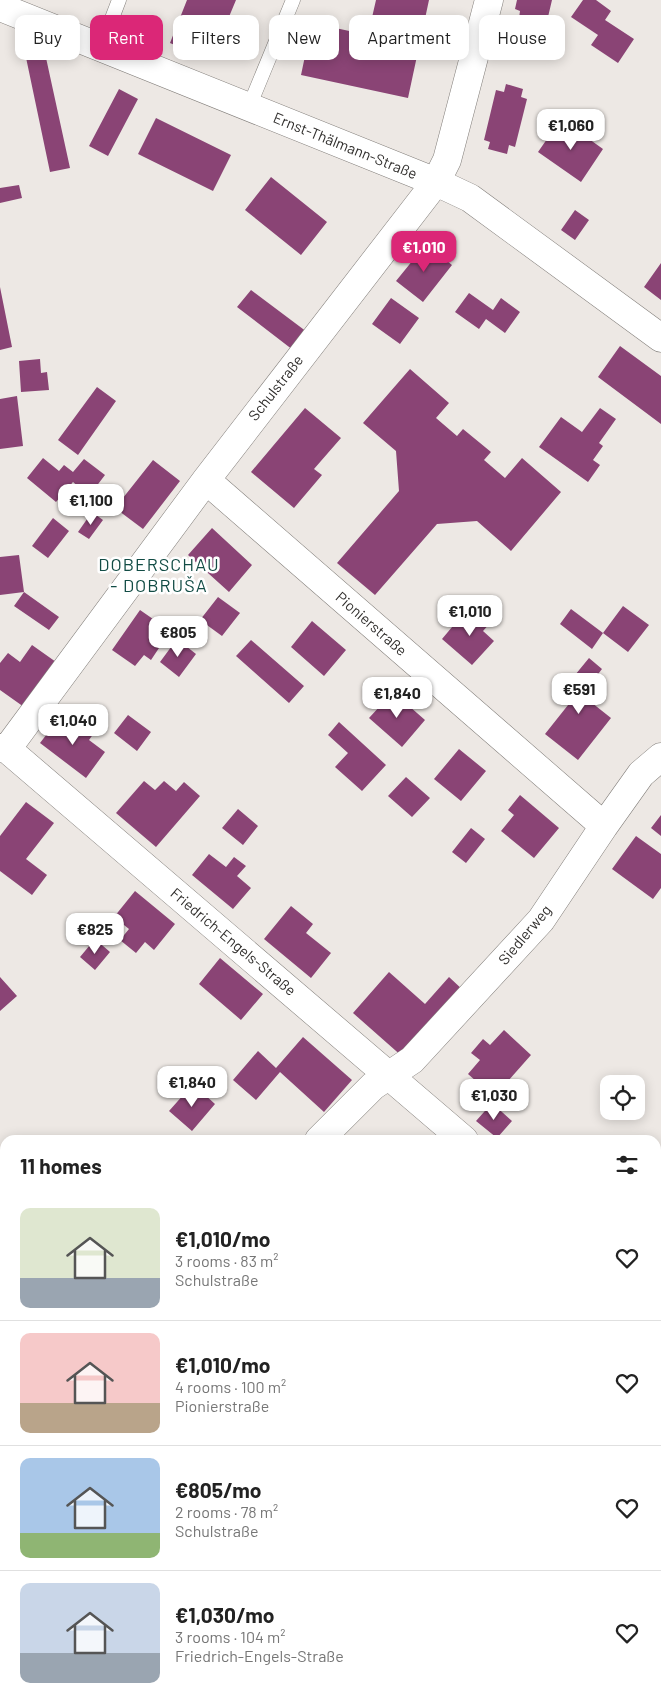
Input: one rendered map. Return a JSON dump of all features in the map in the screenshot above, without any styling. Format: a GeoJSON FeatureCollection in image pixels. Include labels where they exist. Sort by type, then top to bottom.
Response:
{"type":"FeatureCollection","features":[{"type":"Feature","properties":{"kind":"street","name":"Schulstraße"},"geometry":{"type":"LineString","coordinates":[[3,749],[206,480],[436,182],[446,160],[489,0]]}},
{"type":"Feature","properties":{"kind":"street","name":"Ernst-Thälmann-Straße"},"geometry":{"type":"LineString","coordinates":[[0,7],[90,43]]}},
{"type":"Feature","properties":{"kind":"street","name":"Ernst-Thälmann-Straße"},"geometry":{"type":"LineString","coordinates":[[133,60],[436,182],[470,198],[661,338]]}},
{"type":"Feature","properties":{"kind":"street","name":"Pionierstraße"},"geometry":{"type":"LineString","coordinates":[[206,480],[604,826]]}},
{"type":"Feature","properties":{"kind":"street","name":"Friedrich-Engels-Straße"},"geometry":{"type":"LineString","coordinates":[[3,749],[390,1075],[458,1135]]}},
{"type":"Feature","properties":{"kind":"street","name":"Siedlerweg"},"geometry":{"type":"LineString","coordinates":[[324,1135],[373,1086],[412,1060],[542,920],[641,774],[661,757]]}},
{"type":"Feature","properties":{"kind":"lane"},"geometry":{"type":"LineString","coordinates":[[113,15],[119,0]]}},
{"type":"Feature","properties":{"kind":"lane"},"geometry":{"type":"LineString","coordinates":[[249,107],[292,0]]}},
{"type":"Feature","properties":{"kind":"building"},"geometry":{"type":"Polygon","coordinates":[[[187,0],[236,0],[230,15],[181,15],[187,0]]]}},
{"type":"Feature","properties":{"kind":"building"},"geometry":{"type":"Polygon","coordinates":[[[376,0],[429,0],[426,15],[373,15],[376,0]]]}},
{"type":"Feature","properties":{"kind":"building"},"geometry":{"type":"Polygon","coordinates":[[[517,0],[552,0],[548,15],[519,15],[520,11],[515,9],[517,0]]]}},
{"type":"Feature","properties":{"kind":"building"},"geometry":{"type":"Polygon","coordinates":[[[583,0],[596,0],[611,11],[605,20],[634,39],[618,63],[591,45],[598,35],[571,17],[583,0]]]}},
{"type":"Feature","properties":{"kind":"building"},"geometry":{"type":"Polygon","coordinates":[[[339,29],[349,31],[349,60],[416,60],[408,98],[301,75],[304,60],[339,60],[339,29]]]}},
{"type":"Feature","properties":{"kind":"building"},"geometry":{"type":"Polygon","coordinates":[[[27,60],[46,60],[70,168],[50,172],[27,60]]]}},
{"type":"Feature","properties":{"kind":"building"},"geometry":{"type":"Polygon","coordinates":[[[506,84],[523,89],[521,97],[527,99],[515,147],[509,145],[507,154],[488,149],[490,142],[484,140],[496,90],[504,92],[506,84]]]}},
{"type":"Feature","properties":{"kind":"building"},"geometry":{"type":"Polygon","coordinates":[[[119,89],[138,99],[108,156],[89,146],[119,89]]]}},
{"type":"Feature","properties":{"kind":"building"},"geometry":{"type":"Polygon","coordinates":[[[156,118],[231,155],[213,191],[138,154],[156,118]]]}},
{"type":"Feature","properties":{"kind":"building"},"geometry":{"type":"Polygon","coordinates":[[[561,119],[603,149],[581,182],[538,152],[561,119]]]}},
{"type":"Feature","properties":{"kind":"building"},"geometry":{"type":"Polygon","coordinates":[[[271,177],[327,222],[301,255],[245,210],[271,177]]]}},
{"type":"Feature","properties":{"kind":"building"},"geometry":{"type":"Polygon","coordinates":[[[19,185],[22,198],[0,203],[0,188],[19,185]]]}},
{"type":"Feature","properties":{"kind":"building"},"geometry":{"type":"Polygon","coordinates":[[[575,210],[589,220],[575,240],[561,230],[575,210]]]}},
{"type":"Feature","properties":{"kind":"building"},"geometry":{"type":"Polygon","coordinates":[[[426,244],[452,265],[423,302],[396,281],[426,244]]]}},
{"type":"Feature","properties":{"kind":"building"},"geometry":{"type":"Polygon","coordinates":[[[661,263],[661,300],[644,287],[661,263]]]}},
{"type":"Feature","properties":{"kind":"building"},"geometry":{"type":"Polygon","coordinates":[[[0,287],[12,347],[0,350],[0,287]]]}},
{"type":"Feature","properties":{"kind":"building"},"geometry":{"type":"Polygon","coordinates":[[[251,290],[307,332],[293,350],[237,307],[251,290]]]}},
{"type":"Feature","properties":{"kind":"building"},"geometry":{"type":"Polygon","coordinates":[[[469,293],[493,310],[501,298],[520,312],[505,333],[486,319],[479,329],[455,312],[469,293]]]}},
{"type":"Feature","properties":{"kind":"building"},"geometry":{"type":"Polygon","coordinates":[[[391,298],[419,318],[400,344],[372,324],[391,298]]]}},
{"type":"Feature","properties":{"kind":"building"},"geometry":{"type":"Polygon","coordinates":[[[620,346],[661,376],[661,424],[598,377],[620,346]]]}},
{"type":"Feature","properties":{"kind":"building"},"geometry":{"type":"Polygon","coordinates":[[[40,359],[41,373],[47,372],[49,390],[21,392],[19,361],[40,359]]]}},
{"type":"Feature","properties":{"kind":"building"},"geometry":{"type":"Polygon","coordinates":[[[410,369],[449,403],[436,418],[457,436],[463,429],[491,452],[484,460],[505,478],[522,458],[561,492],[511,551],[477,521],[437,524],[375,595],[337,563],[399,491],[396,451],[363,423],[410,369]]]}},
{"type":"Feature","properties":{"kind":"building"},"geometry":{"type":"Polygon","coordinates":[[[97,387],[116,401],[78,455],[58,440],[97,387]]]}},
{"type":"Feature","properties":{"kind":"building"},"geometry":{"type":"Polygon","coordinates":[[[17,396],[23,446],[0,449],[0,399],[17,396]]]}},
{"type":"Feature","properties":{"kind":"building"},"geometry":{"type":"Polygon","coordinates":[[[305,408],[341,438],[314,469],[322,475],[294,508],[251,472],[305,408]]]}},
{"type":"Feature","properties":{"kind":"building"},"geometry":{"type":"Polygon","coordinates":[[[600,408],[616,419],[599,443],[603,446],[593,460],[600,465],[588,482],[539,447],[561,417],[582,432],[600,408]]]}},
{"type":"Feature","properties":{"kind":"building"},"geometry":{"type":"Polygon","coordinates":[[[43,458],[59,471],[64,465],[73,472],[84,459],[105,475],[89,496],[73,482],[56,502],[27,478],[43,458]]]}},
{"type":"Feature","properties":{"kind":"building"},"geometry":{"type":"Polygon","coordinates":[[[153,460],[180,481],[143,529],[115,508],[153,460]]]}},
{"type":"Feature","properties":{"kind":"building"},"geometry":{"type":"Polygon","coordinates":[[[92,512],[103,520],[89,539],[78,532],[92,512]]]}},
{"type":"Feature","properties":{"kind":"building"},"geometry":{"type":"Polygon","coordinates":[[[53,518],[69,531],[48,558],[32,546],[53,518]]]}},
{"type":"Feature","properties":{"kind":"building"},"geometry":{"type":"Polygon","coordinates":[[[212,528],[252,565],[229,592],[188,555],[212,528]]]}},
{"type":"Feature","properties":{"kind":"building"},"geometry":{"type":"Polygon","coordinates":[[[19,555],[24,592],[0,595],[0,557],[19,555]]]}},
{"type":"Feature","properties":{"kind":"building"},"geometry":{"type":"Polygon","coordinates":[[[24,592],[59,617],[49,630],[14,606],[24,592]]]}},
{"type":"Feature","properties":{"kind":"building"},"geometry":{"type":"Polygon","coordinates":[[[218,597],[240,613],[222,636],[200,620],[218,597]]]}},
{"type":"Feature","properties":{"kind":"building"},"geometry":{"type":"Polygon","coordinates":[[[623,606],[649,625],[628,652],[603,633],[623,606]]]}},
{"type":"Feature","properties":{"kind":"building"},"geometry":{"type":"Polygon","coordinates":[[[571,609],[603,633],[592,649],[560,624],[571,609]]]}},
{"type":"Feature","properties":{"kind":"building"},"geometry":{"type":"Polygon","coordinates":[[[140,610],[166,628],[161,636],[165,639],[151,660],[144,655],[135,666],[112,650],[140,610]]]}},
{"type":"Feature","properties":{"kind":"building"},"geometry":{"type":"Polygon","coordinates":[[[480,611],[492,621],[483,631],[494,641],[472,665],[442,639],[463,614],[471,621],[480,611]]]}},
{"type":"Feature","properties":{"kind":"building"},"geometry":{"type":"Polygon","coordinates":[[[312,621],[346,650],[324,676],[291,647],[312,621]]]}},
{"type":"Feature","properties":{"kind":"building"},"geometry":{"type":"Polygon","coordinates":[[[177,639],[196,654],[179,677],[160,662],[177,639]]]}},
{"type":"Feature","properties":{"kind":"building"},"geometry":{"type":"Polygon","coordinates":[[[251,640],[304,686],[289,703],[236,656],[251,640]]]}},
{"type":"Feature","properties":{"kind":"building"},"geometry":{"type":"Polygon","coordinates":[[[32,645],[56,662],[24,707],[0,690],[0,663],[8,653],[20,662],[32,645]]]}},
{"type":"Feature","properties":{"kind":"building"},"geometry":{"type":"Polygon","coordinates":[[[589,658],[602,669],[582,695],[611,718],[578,760],[545,734],[576,695],[566,686],[589,658]]]}},
{"type":"Feature","properties":{"kind":"building"},"geometry":{"type":"Polygon","coordinates":[[[393,692],[425,720],[402,747],[369,718],[393,692]]]}},
{"type":"Feature","properties":{"kind":"building"},"geometry":{"type":"Polygon","coordinates":[[[128,715],[151,732],[137,751],[114,733],[128,715]]]}},
{"type":"Feature","properties":{"kind":"building"},"geometry":{"type":"Polygon","coordinates":[[[60,717],[75,729],[80,723],[94,733],[89,740],[105,752],[86,778],[40,743],[60,717]]]}},
{"type":"Feature","properties":{"kind":"building"},"geometry":{"type":"Polygon","coordinates":[[[339,722],[386,765],[362,791],[335,767],[348,753],[328,735],[339,722]]]}},
{"type":"Feature","properties":{"kind":"building"},"geometry":{"type":"Polygon","coordinates":[[[459,749],[486,771],[461,801],[434,779],[459,749]]]}},
{"type":"Feature","properties":{"kind":"building"},"geometry":{"type":"Polygon","coordinates":[[[406,777],[430,798],[412,817],[388,796],[406,777]]]}},
{"type":"Feature","properties":{"kind":"building"},"geometry":{"type":"Polygon","coordinates":[[[144,781],[155,790],[164,781],[176,791],[184,782],[200,796],[156,847],[116,813],[144,781]]]}},
{"type":"Feature","properties":{"kind":"building"},"geometry":{"type":"Polygon","coordinates":[[[520,795],[559,828],[534,858],[501,831],[514,815],[508,810],[520,795]]]}},
{"type":"Feature","properties":{"kind":"building"},"geometry":{"type":"Polygon","coordinates":[[[26,802],[54,823],[26,859],[47,875],[32,895],[0,871],[0,836],[26,802]]]}},
{"type":"Feature","properties":{"kind":"building"},"geometry":{"type":"Polygon","coordinates":[[[238,809],[258,826],[243,845],[222,828],[238,809]]]}},
{"type":"Feature","properties":{"kind":"building"},"geometry":{"type":"Polygon","coordinates":[[[661,815],[661,836],[651,828],[661,815]]]}},
{"type":"Feature","properties":{"kind":"building"},"geometry":{"type":"Polygon","coordinates":[[[471,828],[485,839],[466,863],[452,852],[471,828]]]}},
{"type":"Feature","properties":{"kind":"building"},"geometry":{"type":"Polygon","coordinates":[[[636,836],[661,854],[661,888],[653,899],[612,869],[636,836]]]}},
{"type":"Feature","properties":{"kind":"building"},"geometry":{"type":"Polygon","coordinates":[[[209,854],[226,867],[234,857],[246,866],[237,876],[251,888],[233,909],[192,875],[209,854]]]}},
{"type":"Feature","properties":{"kind":"building"},"geometry":{"type":"Polygon","coordinates":[[[135,891],[175,924],[154,950],[145,942],[136,953],[120,940],[129,929],[114,917],[135,891]]]}},
{"type":"Feature","properties":{"kind":"building"},"geometry":{"type":"Polygon","coordinates":[[[291,906],[313,924],[306,933],[331,953],[311,978],[264,939],[291,906]]]}},
{"type":"Feature","properties":{"kind":"building"},"geometry":{"type":"Polygon","coordinates":[[[95,939],[110,952],[95,970],[80,957],[95,939]]]}},
{"type":"Feature","properties":{"kind":"building"},"geometry":{"type":"Polygon","coordinates":[[[220,958],[263,994],[241,1020],[199,984],[220,958]]]}},
{"type":"Feature","properties":{"kind":"building"},"geometry":{"type":"Polygon","coordinates":[[[389,972],[425,1004],[449,977],[464,991],[404,1058],[353,1013],[389,972]]]}},
{"type":"Feature","properties":{"kind":"building"},"geometry":{"type":"Polygon","coordinates":[[[0,977],[17,996],[0,1011],[0,977]]]}},
{"type":"Feature","properties":{"kind":"building"},"geometry":{"type":"Polygon","coordinates":[[[504,1030],[531,1055],[494,1097],[468,1074],[480,1060],[471,1053],[483,1039],[490,1045],[504,1030]]]}},
{"type":"Feature","properties":{"kind":"building"},"geometry":{"type":"Polygon","coordinates":[[[303,1037],[352,1080],[324,1112],[280,1072],[256,1100],[233,1080],[258,1051],[276,1068],[303,1037]]]}},
{"type":"Feature","properties":{"kind":"building"},"geometry":{"type":"Polygon","coordinates":[[[193,1084],[215,1104],[192,1131],[169,1111],[193,1084]]]}},
{"type":"Feature","properties":{"kind":"building"},"geometry":{"type":"Polygon","coordinates":[[[492,1103],[512,1121],[500,1135],[493,1135],[476,1121],[492,1103]]]}},
{"type":"Feature","properties":{"kind":"district","name":"DOBERSCHAU - DOBRUŠA"},"geometry":{"type":"Point","coordinates":[159,575]}}]}
